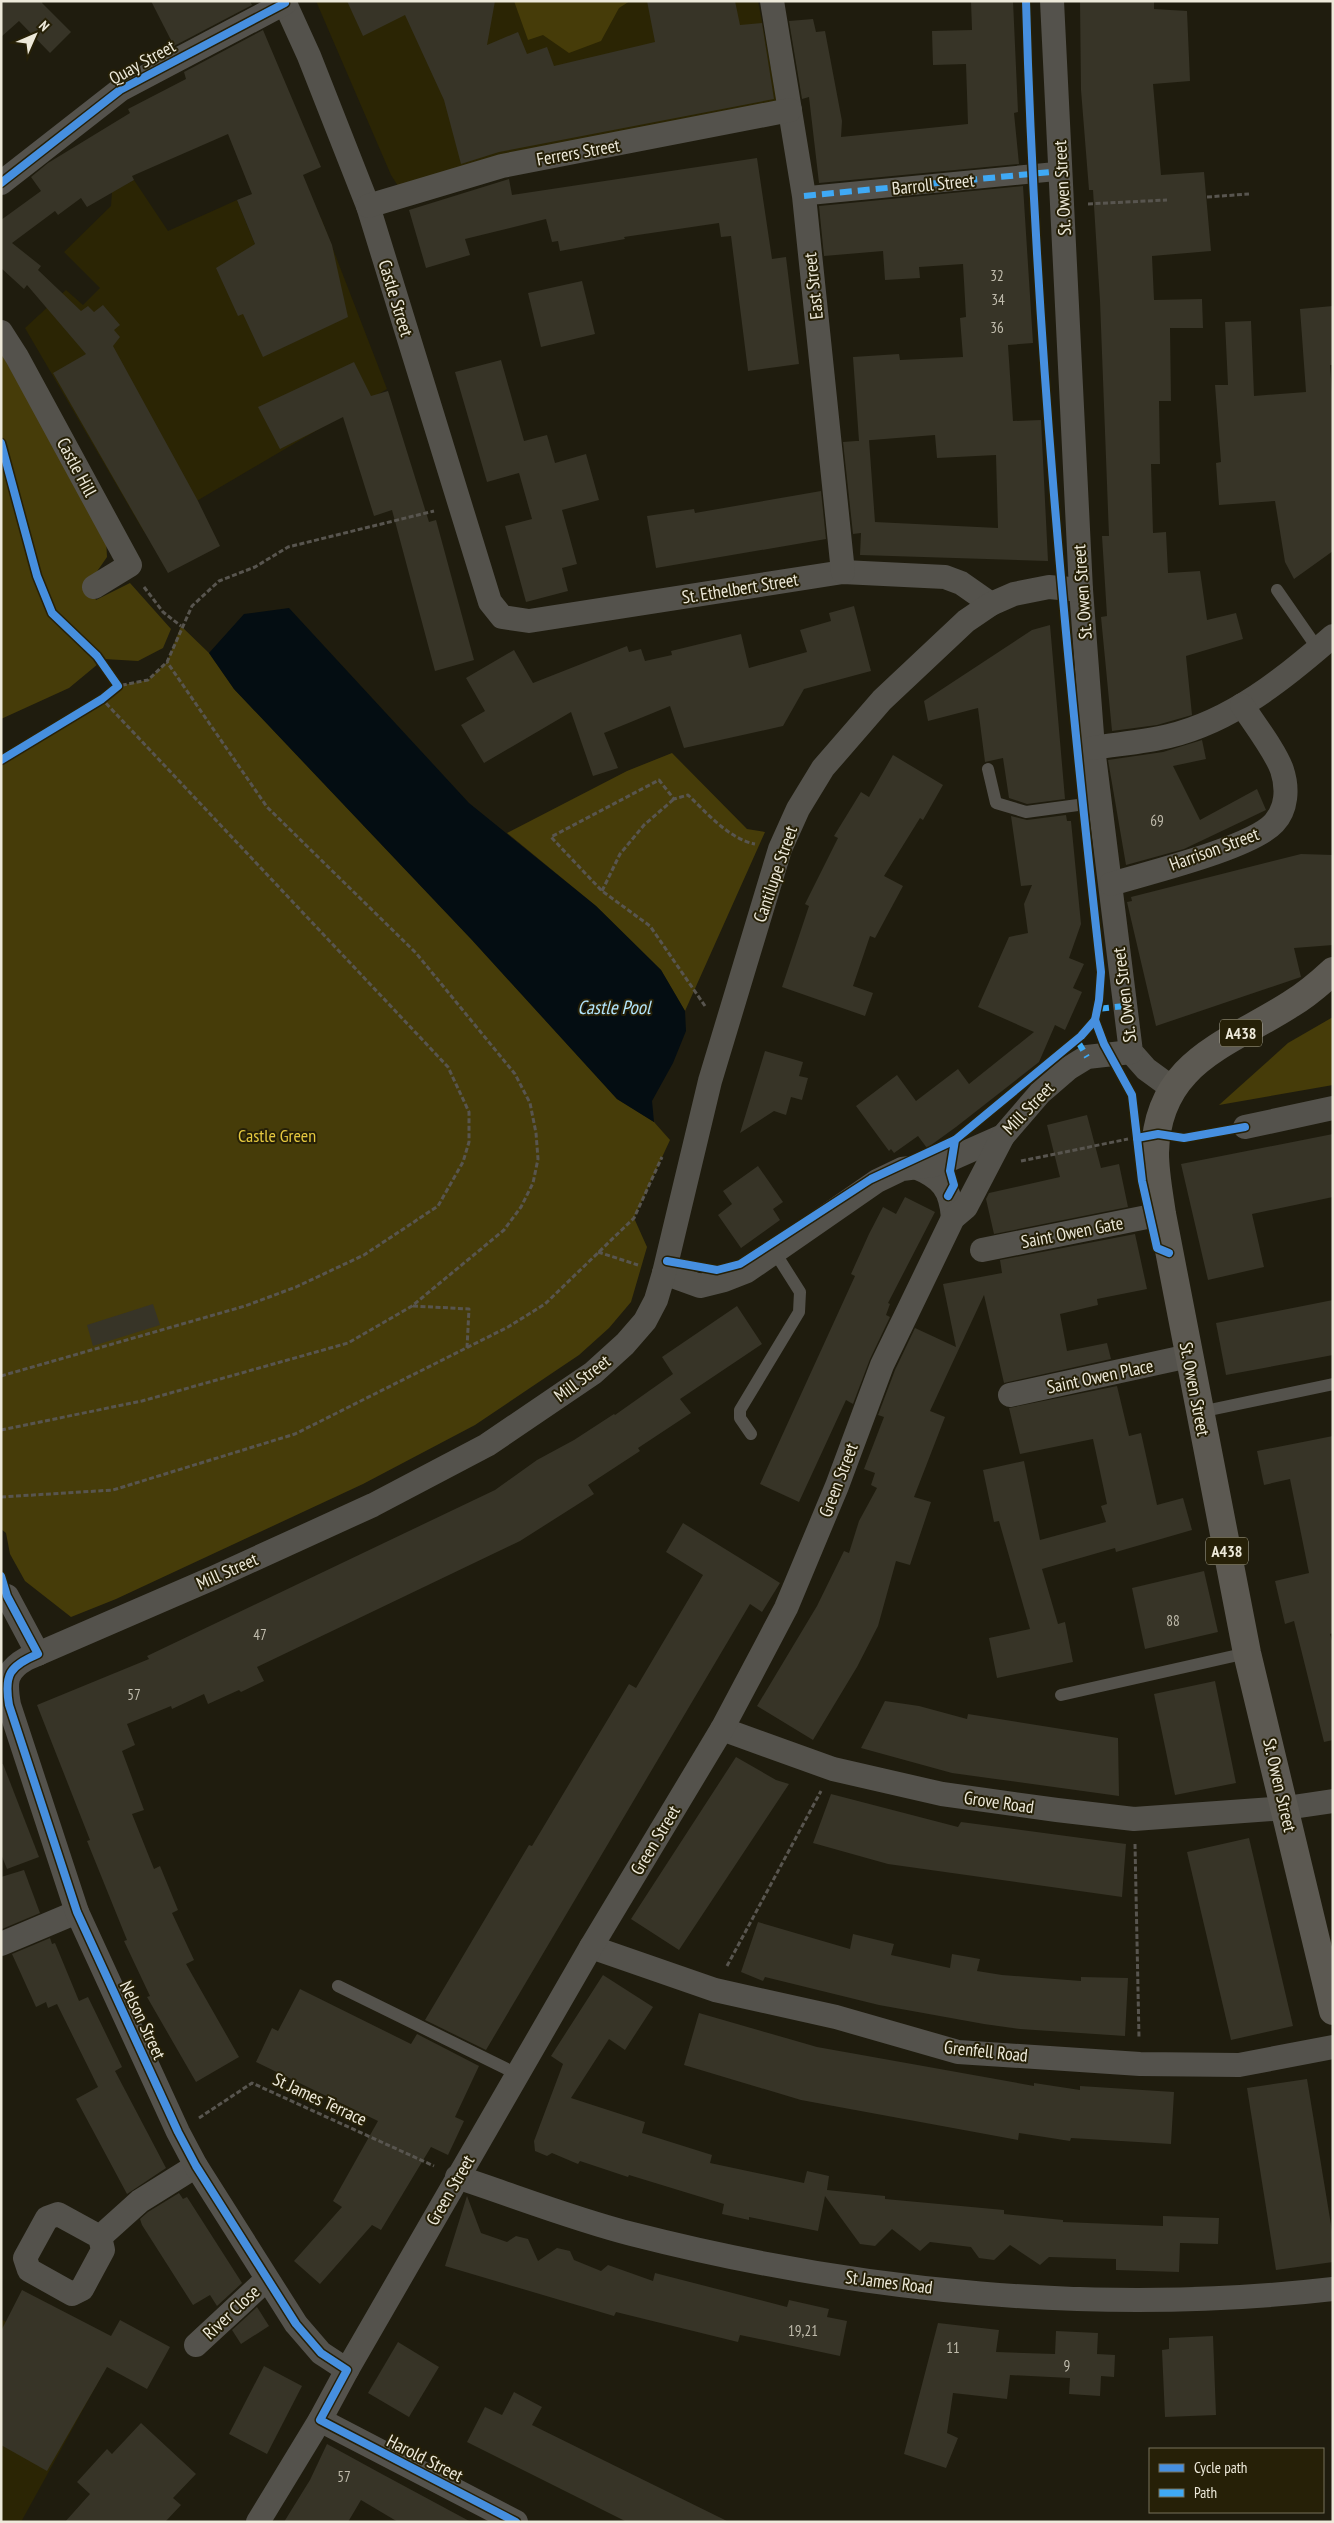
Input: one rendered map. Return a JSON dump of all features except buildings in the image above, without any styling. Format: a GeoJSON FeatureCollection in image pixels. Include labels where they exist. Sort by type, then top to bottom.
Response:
{"type":"FeatureCollection","features":[{"type":"Feature","properties":{"kind":"highway","name":"A438"},"geometry":{"type":"LineString","coordinates":[[1172,1088],[1192,1065],[1212,1050],[1292,1004],[1333,970]]}},
{"type":"Feature","properties":{"kind":"highway","name":"St. Owen Street"},"geometry":{"type":"LineString","coordinates":[[1172,1088],[1161,1116],[1147,1136],[1155,1151],[1156,1175],[1162,1214],[1248,1653],[1333,2011]]}},
{"type":"Feature","properties":{"kind":"street","name":"East Street"},"geometry":{"type":"LineString","coordinates":[[772,1],[804,196],[843,572]]}},
{"type":"Feature","properties":{"kind":"street","name":"St. Owen Street"},"geometry":{"type":"LineString","coordinates":[[1052,1],[1081,590],[1093,748],[1131,1052],[1146,1069],[1172,1088]]}},
{"type":"Feature","properties":{"kind":"street","name":"Quay Street"},"geometry":{"type":"LineString","coordinates":[[1,183],[120,90],[284,2]]}},
{"type":"Feature","properties":{"kind":"street","name":"Castle Street"},"geometry":{"type":"LineString","coordinates":[[284,2],[309,56],[368,206],[490,602]]}},
{"type":"Feature","properties":{"kind":"street","name":"Ferrers Street"},"geometry":{"type":"LineString","coordinates":[[368,206],[502,166],[790,110]]}},
{"type":"Feature","properties":{"kind":"street","name":"Barroll Street"},"geometry":{"type":"LineString","coordinates":[[804,196],[1061,171]]}},
{"type":"Feature","properties":{"kind":"street","name":"Castle Hill"},"geometry":{"type":"LineString","coordinates":[[1,332],[17,357],[130,565]]}},
{"type":"Feature","properties":{"kind":"street"},"geometry":{"type":"LineString","coordinates":[[94,587],[130,565]]}},
{"type":"Feature","properties":{"kind":"street","name":"St. Ethelbert Street"},"geometry":{"type":"LineString","coordinates":[[490,602],[502,617],[529,622],[843,572],[945,577],[961,583],[991,604]]}},
{"type":"Feature","properties":{"kind":"street","name":"Cantilupe Street"},"geometry":{"type":"LineString","coordinates":[[664,1274],[710,1081],[780,849],[798,810],[829,761],[882,700],[966,621],[991,604],[1014,594],[1049,587],[1081,590]]}},
{"type":"Feature","properties":{"kind":"street"},"geometry":{"type":"LineString","coordinates":[[1093,748],[1168,736],[1194,728],[1242,705],[1276,683],[1325,642]]}},
{"type":"Feature","properties":{"kind":"street","name":"Harrison Street"},"geometry":{"type":"LineString","coordinates":[[1111,884],[1258,836],[1274,822],[1284,806],[1286,787],[1282,768],[1242,705]]}},
{"type":"Feature","properties":{"kind":"street","name":"Mill Street"},"geometry":{"type":"LineString","coordinates":[[38,1654],[373,1505],[487,1445],[593,1373],[625,1344],[645,1321],[656,1300],[664,1274],[700,1286],[724,1280],[747,1271],[877,1181],[902,1169],[915,1168],[951,1158],[1003,1136],[1040,1093],[1068,1068],[1087,1056],[1131,1052]]}},
{"type":"Feature","properties":{"kind":"street"},"geometry":{"type":"LineString","coordinates":[[1246,1127],[1333,1108]]}},
{"type":"Feature","properties":{"kind":"street","name":"Green Street"},"geometry":{"type":"LineString","coordinates":[[258,2522],[320,2420],[516,2074],[722,1729],[786,1608],[837,1486],[882,1364],[953,1218],[966,1207],[1003,1136]]}},
{"type":"Feature","properties":{"kind":"street"},"geometry":{"type":"LineString","coordinates":[[915,1168],[934,1175],[945,1188],[952,1206],[953,1218]]}},
{"type":"Feature","properties":{"kind":"street","name":"Saint Owen Gate"},"geometry":{"type":"LineString","coordinates":[[982,1250],[1162,1214]]}},
{"type":"Feature","properties":{"kind":"street","name":"Saint Owen Place"},"geometry":{"type":"LineString","coordinates":[[1010,1395],[1189,1356]]}},
{"type":"Feature","properties":{"kind":"street"},"geometry":{"type":"LineString","coordinates":[[7,1596],[38,1654]]}},
{"type":"Feature","properties":{"kind":"street","name":"Nelson Street"},"geometry":{"type":"LineString","coordinates":[[38,1654],[15,1666],[4,1686],[77,1912],[178,2132],[196,2166],[266,2280],[296,2324],[321,2353],[347,2370]]}},
{"type":"Feature","properties":{"kind":"street","name":"Grove Road"},"geometry":{"type":"LineString","coordinates":[[722,1729],[834,1769],[942,1794],[1134,1819],[1286,1808],[1333,1801]]}},
{"type":"Feature","properties":{"kind":"street"},"geometry":{"type":"LineString","coordinates":[[1,1944],[77,1912]]}},
{"type":"Feature","properties":{"kind":"street","name":"Grenfell Road"},"geometry":{"type":"LineString","coordinates":[[591,1947],[715,1990],[836,2017],[958,2052],[1140,2064],[1239,2065],[1333,2047]]}},
{"type":"Feature","properties":{"kind":"street"},"geometry":{"type":"LineString","coordinates":[[100,2237],[140,2201],[196,2166]]}},
{"type":"Feature","properties":{"kind":"street","name":"St James Road"},"geometry":{"type":"LineString","coordinates":[[457,2177],[630,2233],[770,2264],[901,2285],[1090,2300],[1266,2297],[1333,2289]]}},
{"type":"Feature","properties":{"kind":"street","name":"River Close"},"geometry":{"type":"LineString","coordinates":[[196,2345],[266,2280]]}},
{"type":"Feature","properties":{"kind":"street","name":"Harold Street"},"geometry":{"type":"LineString","coordinates":[[320,2420],[516,2522]]}},
{"type":"Feature","properties":{"kind":"lane"},"geometry":{"type":"LineString","coordinates":[[1277,590],[1325,642]]}},
{"type":"Feature","properties":{"kind":"lane"},"geometry":{"type":"LineString","coordinates":[[988,769],[996,803],[1026,812],[1100,802]]}},
{"type":"Feature","properties":{"kind":"lane"},"geometry":{"type":"LineString","coordinates":[[751,1434],[740,1418],[740,1410],[799,1312],[800,1292],[774,1251]]}},
{"type":"Feature","properties":{"kind":"lane"},"geometry":{"type":"LineString","coordinates":[[1200,1412],[1333,1384]]}},
{"type":"Feature","properties":{"kind":"lane"},"geometry":{"type":"LineString","coordinates":[[1061,1695],[1248,1653]]}},
{"type":"Feature","properties":{"kind":"lane"},"geometry":{"type":"LineString","coordinates":[[338,1986],[516,2074]]}},
{"type":"Feature","properties":{"kind":"path"},"geometry":{"type":"LineString","coordinates":[[1206,197],[1249,194]]}},
{"type":"Feature","properties":{"kind":"path"},"geometry":{"type":"LineString","coordinates":[[1063,206],[1167,200]]}},
{"type":"Feature","properties":{"kind":"path"},"geometry":{"type":"LineString","coordinates":[[1,443],[37,576],[52,613],[97,656],[118,686]]}},
{"type":"Feature","properties":{"kind":"path"},"geometry":{"type":"LineString","coordinates":[[1,760],[102,699],[118,686],[148,680],[167,662],[181,626],[192,606],[219,581],[255,567],[288,547],[459,505]]}},
{"type":"Feature","properties":{"kind":"path"},"geometry":{"type":"LineString","coordinates":[[130,565],[163,612],[181,626]]}},
{"type":"Feature","properties":{"kind":"path"},"geometry":{"type":"LineString","coordinates":[[1,1430],[142,1401],[348,1343],[412,1306],[504,1230],[521,1207],[533,1183],[538,1159],[536,1133],[530,1104],[515,1074],[416,953],[267,807],[167,662]]}},
{"type":"Feature","properties":{"kind":"path"},"geometry":{"type":"LineString","coordinates":[[1,1376],[246,1306],[296,1287],[364,1255],[438,1206],[463,1162],[468,1142],[470,1112],[448,1067],[102,699]]}},
{"type":"Feature","properties":{"kind":"path"},"geometry":{"type":"LineString","coordinates":[[674,799],[659,780],[551,837],[602,891],[650,926],[703,1002],[724,1036]]}},
{"type":"Feature","properties":{"kind":"path"},"geometry":{"type":"LineString","coordinates":[[602,891],[620,854],[644,825],[674,799],[688,795],[718,823],[745,842],[780,849]]}},
{"type":"Feature","properties":{"kind":"path"},"geometry":{"type":"LineString","coordinates":[[986,1168],[1147,1136]]}},
{"type":"Feature","properties":{"kind":"path"},"geometry":{"type":"LineString","coordinates":[[1,1497],[113,1490],[295,1434],[508,1327],[545,1304],[634,1218],[666,1149]]}},
{"type":"Feature","properties":{"kind":"path"},"geometry":{"type":"LineString","coordinates":[[598,1252],[664,1274]]}},
{"type":"Feature","properties":{"kind":"path"},"geometry":{"type":"LineString","coordinates":[[412,1306],[469,1309],[467,1348]]}},
{"type":"Feature","properties":{"kind":"path"},"geometry":{"type":"LineString","coordinates":[[715,1990],[834,1769]]}},
{"type":"Feature","properties":{"kind":"path"},"geometry":{"type":"LineString","coordinates":[[1134,1819],[1140,2064]]}},
{"type":"Feature","properties":{"kind":"shaded area"},"geometry":{"type":"Polygon","coordinates":[[[316,1],[758,1],[778,104],[398,186],[391,175],[316,1]]]}},
{"type":"Feature","properties":{"kind":"shaded area"},"geometry":{"type":"Polygon","coordinates":[[[134,180],[168,231],[237,200],[255,244],[321,218],[387,389],[144,532],[25,328],[66,290],[83,305],[100,288],[64,252],[111,206],[112,192],[134,180]]]}},
{"type":"Feature","properties":{"kind":"shaded area"},"geometry":{"type":"Polygon","coordinates":[[[1,2319],[102,2375],[21,2522],[1,2522],[1,2319]]]}},
{"type":"Feature","properties":{"kind":"green space"},"geometry":{"type":"Polygon","coordinates":[[[514,1],[630,1],[619,8],[601,41],[569,53],[543,35],[528,40],[514,1]]]}},
{"type":"Feature","properties":{"kind":"green space"},"geometry":{"type":"Polygon","coordinates":[[[1,352],[106,538],[107,557],[89,583],[96,600],[130,583],[171,629],[163,648],[138,661],[104,659],[69,688],[1,719],[1,352]]]}},
{"type":"Feature","properties":{"kind":"green space","name":"Castle Green"},"geometry":{"type":"Polygon","coordinates":[[[181,626],[209,653],[234,689],[472,940],[617,1099],[654,1122],[670,1140],[634,1218],[647,1247],[631,1302],[609,1328],[579,1355],[475,1425],[363,1484],[116,1599],[71,1617],[25,1581],[10,1554],[6,1533],[1,1529],[1,760],[102,699],[118,686],[148,680],[167,662],[181,626]]]}},
{"type":"Feature","properties":{"kind":"green space"},"geometry":{"type":"Polygon","coordinates":[[[672,753],[747,829],[765,832],[685,1011],[661,970],[596,906],[507,833],[627,771],[672,753]]]}},
{"type":"Feature","properties":{"kind":"green space"},"geometry":{"type":"Polygon","coordinates":[[[1333,1017],[1333,1085],[1219,1105],[1288,1043],[1333,1017]]]}},
{"type":"Feature","properties":{"kind":"water","name":"Castle Pool"},"geometry":{"type":"Polygon","coordinates":[[[289,608],[469,803],[596,906],[661,970],[685,1011],[686,1031],[673,1063],[652,1101],[654,1122],[617,1099],[472,940],[234,689],[209,653],[244,614],[289,608]]]}},
{"type":"Feature","properties":{"kind":"marked path"},"geometry":{"type":"LineString","coordinates":[[804,196],[1061,171]]}},
{"type":"Feature","properties":{"kind":"marked path"},"geometry":{"type":"LineString","coordinates":[[1097,1009],[1125,1006]]}},
{"type":"Feature","properties":{"kind":"marked path"},"geometry":{"type":"LineString","coordinates":[[1077,1040],[1087,1057]]}},
{"type":"Feature","properties":{"kind":"cycle path"},"geometry":{"type":"LineString","coordinates":[[1,183],[120,90],[285,3],[284,1]]}},
{"type":"Feature","properties":{"kind":"cycle path"},"geometry":{"type":"LineString","coordinates":[[1026,1],[1036,244],[1053,487],[1075,730],[1101,972],[1095,1020],[1104,1044],[1132,1095],[1142,1181],[1157,1248],[1169,1253]]}},
{"type":"Feature","properties":{"kind":"cycle path"},"geometry":{"type":"LineString","coordinates":[[1,443],[37,576],[52,613],[97,656],[118,686],[102,699],[1,760]]}},
{"type":"Feature","properties":{"kind":"cycle path"},"geometry":{"type":"LineString","coordinates":[[948,1196],[954,1185],[950,1171],[955,1140],[1081,1036],[1095,1020]]}},
{"type":"Feature","properties":{"kind":"cycle path"},"geometry":{"type":"LineString","coordinates":[[1137,1138],[1158,1134],[1184,1138],[1245,1127]]}},
{"type":"Feature","properties":{"kind":"cycle path"},"geometry":{"type":"LineString","coordinates":[[667,1261],[717,1270],[740,1264],[871,1179],[955,1140]]}},
{"type":"Feature","properties":{"kind":"cycle path"},"geometry":{"type":"LineString","coordinates":[[1,1576],[7,1596],[38,1654],[28,1658],[11,1673],[7,1686],[9,1705],[77,1912],[178,2132],[196,2166],[296,2324],[321,2353],[347,2370],[320,2420],[516,2522]]}}]}
